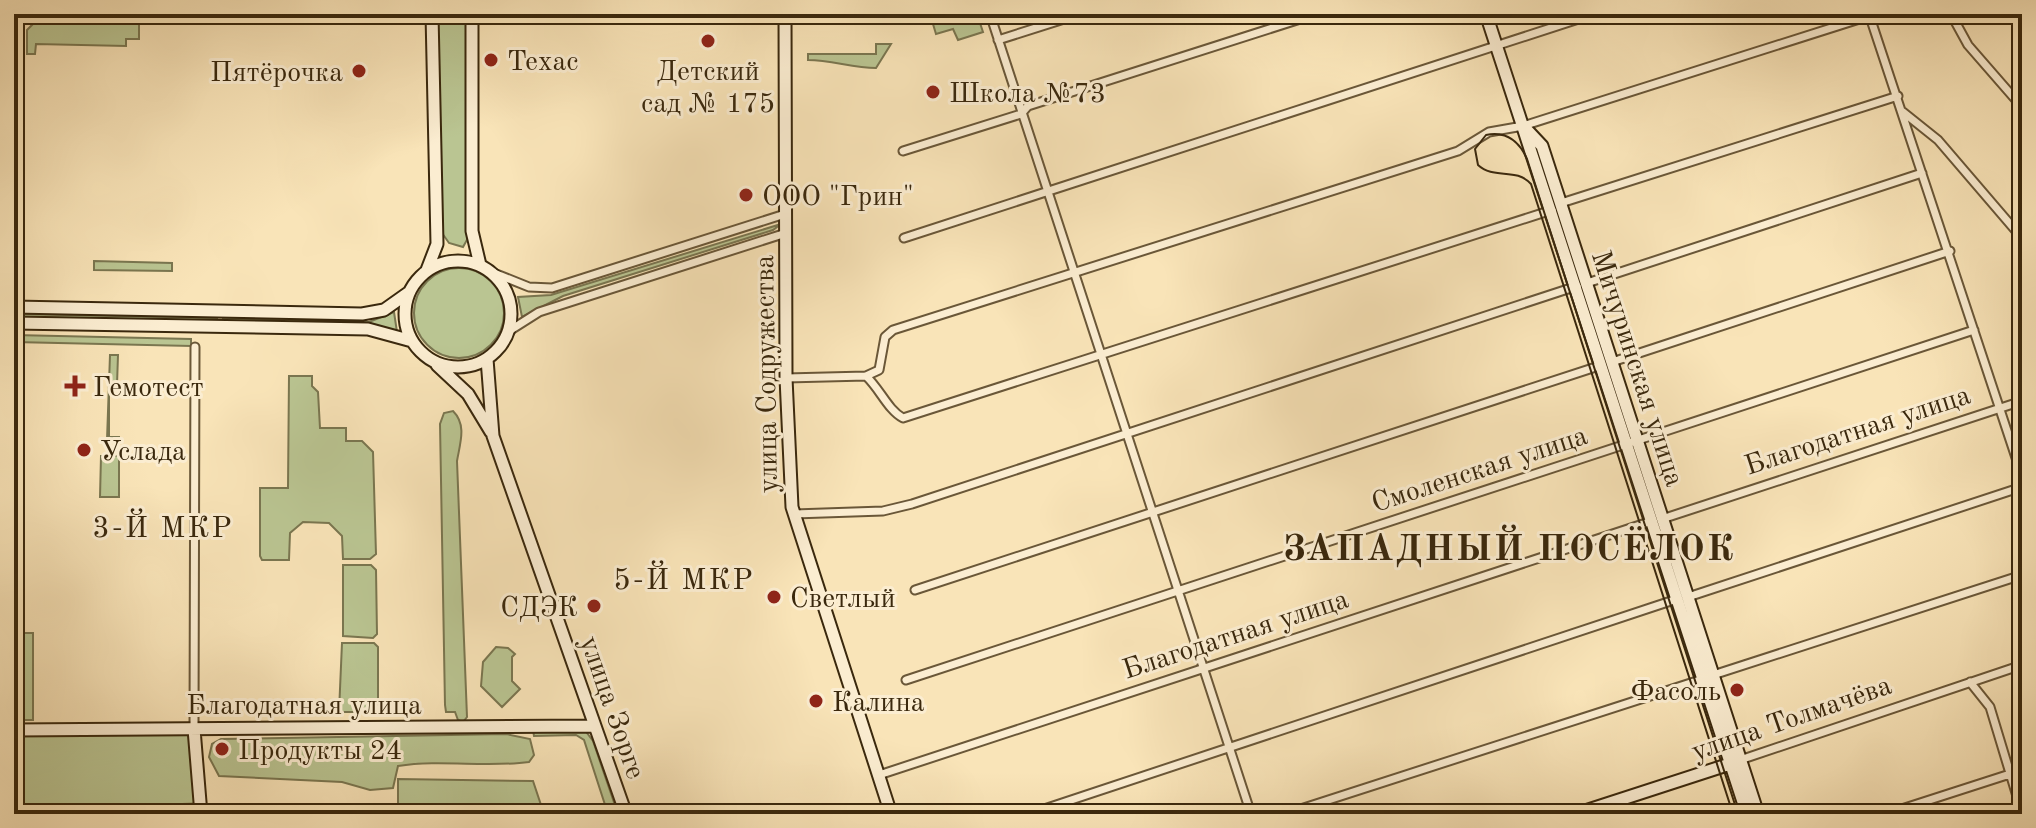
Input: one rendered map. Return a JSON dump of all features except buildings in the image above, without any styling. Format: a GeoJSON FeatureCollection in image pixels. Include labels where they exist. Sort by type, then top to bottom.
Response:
{"type":"FeatureCollection","features":[{"type":"Feature","properties":{"kind":"main road"},"geometry":{"type":"LineString","coordinates":[[14,307],[362,314],[384,310],[408,293],[427,270],[437,244],[432,14]]}},
{"type":"Feature","properties":{"kind":"main road"},"geometry":{"type":"LineString","coordinates":[[472,14],[472,231],[480,265]]}},
{"type":"Feature","properties":{"kind":"main road","name":"улица Содружества"},"geometry":{"type":"LineString","coordinates":[[785,14],[786,378],[794,514],[891,814]]}},
{"type":"Feature","properties":{"kind":"main road","name":"Мичуринская улица"},"geometry":{"type":"LineString","coordinates":[[1486,14],[1523,126],[1542,146],[1556,206],[1735,762],[1747,814]]}},
{"type":"Feature","properties":{"kind":"main road"},"geometry":{"type":"LineString","coordinates":[[408,293],[406,326],[412,341],[434,362],[451,367],[470,366],[497,351],[509,331],[510,300],[494,273],[480,265],[453,260],[427,270]]}},
{"type":"Feature","properties":{"kind":"main road"},"geometry":{"type":"LineString","coordinates":[[14,323],[368,329],[412,341]]}},
{"type":"Feature","properties":{"kind":"main road","name":"улица Зорге"},"geometry":{"type":"LineString","coordinates":[[487,359],[493,436]]}},
{"type":"Feature","properties":{"kind":"main road","name":"улица Зорге"},"geometry":{"type":"LineString","coordinates":[[434,362],[468,394],[493,436],[626,814]]}},
{"type":"Feature","properties":{"kind":"main road","name":"Благодатная улица"},"geometry":{"type":"LineString","coordinates":[[14,730],[595,726]]}},
{"type":"Feature","properties":{"kind":"main road"},"geometry":{"type":"LineString","coordinates":[[194,729],[201,811]]}},
{"type":"Feature","properties":{"kind":"main road","name":"Мичуринская улица"},"geometry":{"type":"LineString","coordinates":[[1735,762],[1758,814]]}},
{"type":"Feature","properties":{"kind":"main road","name":"улица Толмачёва"},"geometry":{"type":"LineString","coordinates":[[1576,814],[1735,762]]}},
{"type":"Feature","properties":{"kind":"street"},"geometry":{"type":"LineString","coordinates":[[990,14],[1251,814]]}},
{"type":"Feature","properties":{"kind":"street"},"geometry":{"type":"LineString","coordinates":[[998,40],[1080,14]]}},
{"type":"Feature","properties":{"kind":"street"},"geometry":{"type":"LineString","coordinates":[[903,151],[1021,114],[1028,106],[1316,14]]}},
{"type":"Feature","properties":{"kind":"street"},"geometry":{"type":"LineString","coordinates":[[904,238],[1594,14]]}},
{"type":"Feature","properties":{"kind":"street"},"geometry":{"type":"LineString","coordinates":[[1951,14],[1968,45],[2022,107]]}},
{"type":"Feature","properties":{"kind":"street"},"geometry":{"type":"LineString","coordinates":[[786,378],[866,376],[879,370],[885,337],[893,330],[1458,151],[1489,132],[1523,126],[1869,15],[1950,251],[2022,476]]}},
{"type":"Feature","properties":{"kind":"street"},"geometry":{"type":"LineString","coordinates":[[866,376],[884,392],[892,412],[903,418],[1898,96]]}},
{"type":"Feature","properties":{"kind":"street"},"geometry":{"type":"LineString","coordinates":[[1903,112],[1932,134],[2022,238]]}},
{"type":"Feature","properties":{"kind":"street"},"geometry":{"type":"LineString","coordinates":[[794,514],[883,511],[1922,173]]}},
{"type":"Feature","properties":{"kind":"street"},"geometry":{"type":"LineString","coordinates":[[494,273],[529,287],[552,288],[785,214]]}},
{"type":"Feature","properties":{"kind":"street"},"geometry":{"type":"LineString","coordinates":[[509,331],[539,312],[786,233]]}},
{"type":"Feature","properties":{"kind":"street"},"geometry":{"type":"LineString","coordinates":[[915,590],[1950,251]]}},
{"type":"Feature","properties":{"kind":"street","name":"Смоленская улица"},"geometry":{"type":"LineString","coordinates":[[906,680],[1974,330]]}},
{"type":"Feature","properties":{"kind":"street"},"geometry":{"type":"LineString","coordinates":[[194,729],[195,347]]}},
{"type":"Feature","properties":{"kind":"street","name":"Благодатная улица"},"geometry":{"type":"LineString","coordinates":[[879,775],[2022,401]]}},
{"type":"Feature","properties":{"kind":"street"},"geometry":{"type":"LineString","coordinates":[[1029,814],[2022,487]]}},
{"type":"Feature","properties":{"kind":"street"},"geometry":{"type":"LineString","coordinates":[[1285,814],[2022,575]]}},
{"type":"Feature","properties":{"kind":"street","name":"улица Толмачёва"},"geometry":{"type":"LineString","coordinates":[[1735,762],[2022,665]]}},
{"type":"Feature","properties":{"kind":"street"},"geometry":{"type":"LineString","coordinates":[[1970,682],[1990,707],[2022,813]]}},
{"type":"Feature","properties":{"kind":"street"},"geometry":{"type":"LineString","coordinates":[[1886,814],[2010,774]]}},
{"type":"Feature","properties":{"kind":"street"},"geometry":{"type":"LineString","coordinates":[[14,813],[201,811]]}},
{"type":"Feature","properties":{"kind":"green space"},"geometry":{"type":"Polygon","coordinates":[[[43,14],[139,14],[139,39],[126,39],[126,46],[36,44],[35,54],[27,54],[27,30],[43,14]]]}},
{"type":"Feature","properties":{"kind":"green space"},"geometry":{"type":"Polygon","coordinates":[[[436,14],[466,14],[468,238],[463,247],[449,243],[442,233],[436,14]]]}},
{"type":"Feature","properties":{"kind":"green space"},"geometry":{"type":"Polygon","coordinates":[[[930,14],[977,14],[983,32],[958,40],[953,29],[936,34],[930,14]]]}},
{"type":"Feature","properties":{"kind":"green space"},"geometry":{"type":"Polygon","coordinates":[[[876,44],[891,44],[876,68],[808,60],[808,54],[876,54],[876,44]]]}},
{"type":"Feature","properties":{"kind":"green space"},"geometry":{"type":"Polygon","coordinates":[[[781,224],[773,230],[563,296],[522,317],[518,297],[551,295],[781,224]]]}},
{"type":"Feature","properties":{"kind":"green space"},"geometry":{"type":"Polygon","coordinates":[[[94,261],[172,263],[172,271],[94,270],[94,261]]]}},
{"type":"Feature","properties":{"kind":"green space"},"geometry":{"type":"Polygon","coordinates":[[[459,268],[476,272],[491,281],[500,296],[504,313],[500,330],[491,345],[476,354],[459,358],[442,354],[427,345],[418,330],[414,313],[418,296],[427,281],[442,272],[459,268]]]}},
{"type":"Feature","properties":{"kind":"green space"},"geometry":{"type":"Polygon","coordinates":[[[394,312],[397,332],[369,325],[223,322],[223,318],[369,322],[394,312]]]}},
{"type":"Feature","properties":{"kind":"green space"},"geometry":{"type":"Polygon","coordinates":[[[14,314],[217,318],[217,322],[14,318],[14,314]]]}},
{"type":"Feature","properties":{"kind":"green space"},"geometry":{"type":"Polygon","coordinates":[[[14,335],[191,339],[191,346],[14,342],[14,335]]]}},
{"type":"Feature","properties":{"kind":"green space"},"geometry":{"type":"Polygon","coordinates":[[[110,355],[118,355],[117,385],[109,385],[109,437],[119,437],[119,442],[107,440],[110,355]]]}},
{"type":"Feature","properties":{"kind":"green space"},"geometry":{"type":"Polygon","coordinates":[[[289,376],[312,376],[312,386],[318,392],[320,428],[346,428],[346,441],[362,441],[373,452],[376,554],[370,559],[343,559],[342,536],[329,523],[303,522],[290,533],[289,560],[262,560],[260,556],[260,488],[288,488],[289,376]]]}},
{"type":"Feature","properties":{"kind":"green space"},"geometry":{"type":"Polygon","coordinates":[[[453,411],[461,428],[457,461],[467,717],[463,722],[458,720],[455,712],[446,712],[445,705],[440,424],[444,413],[453,411]]]}},
{"type":"Feature","properties":{"kind":"green space"},"geometry":{"type":"Polygon","coordinates":[[[101,456],[119,456],[119,497],[100,497],[101,456]]]}},
{"type":"Feature","properties":{"kind":"green space"},"geometry":{"type":"Polygon","coordinates":[[[343,565],[371,565],[376,570],[377,634],[373,638],[343,636],[343,565]]]}},
{"type":"Feature","properties":{"kind":"green space"},"geometry":{"type":"Polygon","coordinates":[[[14,633],[33,633],[33,720],[14,720],[14,633]]]}},
{"type":"Feature","properties":{"kind":"green space"},"geometry":{"type":"Polygon","coordinates":[[[342,643],[374,643],[378,647],[378,704],[368,712],[339,712],[342,643]]]}},
{"type":"Feature","properties":{"kind":"green space"},"geometry":{"type":"Polygon","coordinates":[[[496,647],[508,648],[515,654],[512,657],[512,681],[520,689],[502,707],[481,686],[483,662],[496,647]]]}},
{"type":"Feature","properties":{"kind":"green space"},"geometry":{"type":"Polygon","coordinates":[[[584,729],[593,741],[618,814],[608,814],[584,740],[576,735],[534,736],[533,730],[584,729]]]}},
{"type":"Feature","properties":{"kind":"green space"},"geometry":{"type":"Polygon","coordinates":[[[191,732],[198,814],[14,814],[14,733],[191,732]]]}},
{"type":"Feature","properties":{"kind":"green space"},"geometry":{"type":"Polygon","coordinates":[[[506,734],[530,739],[534,755],[529,762],[398,766],[393,788],[370,790],[342,782],[219,776],[209,757],[212,744],[221,739],[506,734]]]}},
{"type":"Feature","properties":{"kind":"green space"},"geometry":{"type":"Polygon","coordinates":[[[398,779],[533,781],[544,814],[398,814],[398,779]]]}},
{"type":"Feature","properties":{"kind":"tram line"},"geometry":{"type":"LineString","coordinates":[[1733,814],[1531,184],[1519,176],[1491,172],[1478,165],[1475,149],[1486,135],[1506,136],[1520,147],[1527,159],[1738,814]]}},
{"type":"Feature","properties":{"kind":"place","name":"Детский сад № 175"},"geometry":{"type":"Point","coordinates":[708,41]}},
{"type":"Feature","properties":{"kind":"place","name":"Техас"},"geometry":{"type":"Point","coordinates":[491,60]}},
{"type":"Feature","properties":{"kind":"place","name":"Пятёрочка"},"geometry":{"type":"Point","coordinates":[359,71]}},
{"type":"Feature","properties":{"kind":"place","name":"Школа №73"},"geometry":{"type":"Point","coordinates":[933,92]}},
{"type":"Feature","properties":{"kind":"place","name":"ООО \"Грин\""},"geometry":{"type":"Point","coordinates":[746,195]}},
{"type":"Feature","properties":{"kind":"place","name":"Гемотест"},"geometry":{"type":"Point","coordinates":[75,386]}},
{"type":"Feature","properties":{"kind":"place","name":"Услада"},"geometry":{"type":"Point","coordinates":[84,450]}},
{"type":"Feature","properties":{"kind":"place","name":"Светлый"},"geometry":{"type":"Point","coordinates":[774,597]}},
{"type":"Feature","properties":{"kind":"place","name":"СДЭК"},"geometry":{"type":"Point","coordinates":[594,606]}},
{"type":"Feature","properties":{"kind":"place","name":"Фасоль"},"geometry":{"type":"Point","coordinates":[1737,690]}},
{"type":"Feature","properties":{"kind":"place","name":"Калина"},"geometry":{"type":"Point","coordinates":[816,701]}},
{"type":"Feature","properties":{"kind":"place","name":"Продукты 24"},"geometry":{"type":"Point","coordinates":[222,749]}},
{"type":"Feature","properties":{"kind":"district","name":"3-Й МКР"},"geometry":{"type":"Point","coordinates":[163,527]}},
{"type":"Feature","properties":{"kind":"district","name":"ЗАПАДНЫЙ ПОСЁЛОК"},"geometry":{"type":"Point","coordinates":[1509,547]}},
{"type":"Feature","properties":{"kind":"district","name":"5-Й МКР"},"geometry":{"type":"Point","coordinates":[684,579]}}]}
